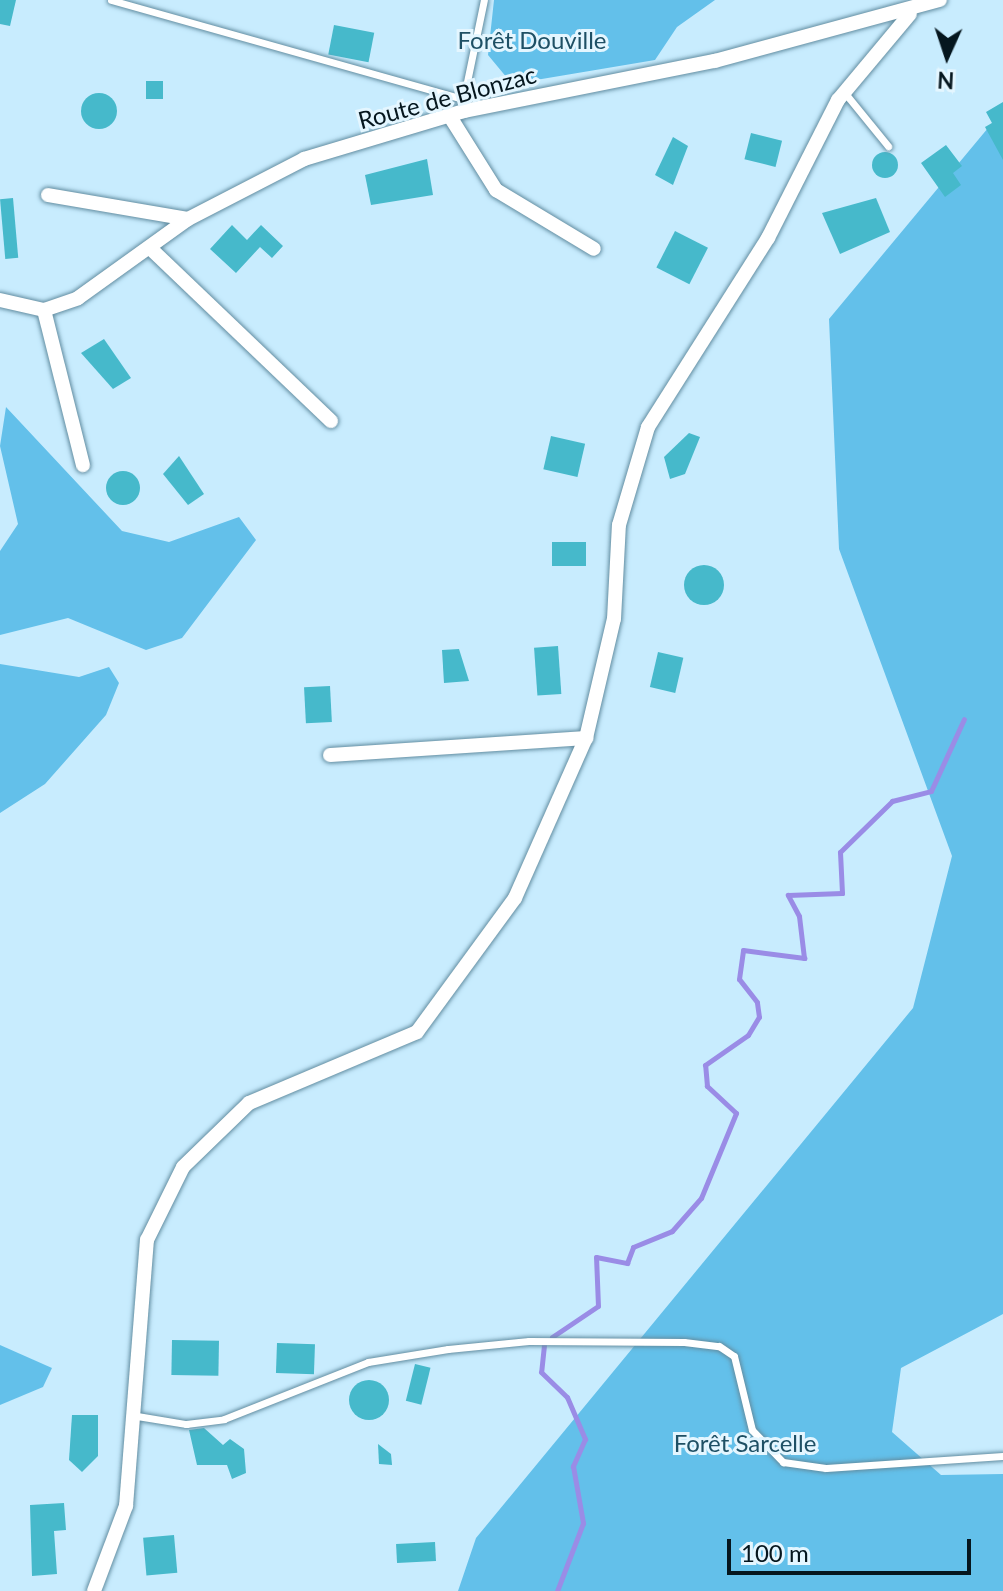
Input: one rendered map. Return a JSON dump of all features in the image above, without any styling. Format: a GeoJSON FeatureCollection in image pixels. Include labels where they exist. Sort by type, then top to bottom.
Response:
{"type":"FeatureCollection","features":[{"type":"Feature","properties":{"kind":"street","name":"Route de Blonzac"},"geometry":{"type":"LineString","coordinates":[[44,310],[103,285],[188,219],[304,159],[449,115],[464,105],[910,14],[940,0]]}},
{"type":"Feature","properties":{"kind":"street"},"geometry":{"type":"LineString","coordinates":[[94,1591],[126,1506],[137,1416],[133,1347],[147,1240],[183,1167],[249,1103],[417,1032],[515,898],[586,738],[614,619],[619,525],[648,427],[768,238],[844,92],[910,14]]}},
{"type":"Feature","properties":{"kind":"street"},"geometry":{"type":"LineString","coordinates":[[449,115],[496,190],[594,249]]}},
{"type":"Feature","properties":{"kind":"street"},"geometry":{"type":"LineString","coordinates":[[48,195],[188,219]]}},
{"type":"Feature","properties":{"kind":"street"},"geometry":{"type":"LineString","coordinates":[[151,249],[331,421]]}},
{"type":"Feature","properties":{"kind":"street"},"geometry":{"type":"LineString","coordinates":[[0,300],[44,310],[83,465]]}},
{"type":"Feature","properties":{"kind":"street"},"geometry":{"type":"LineString","coordinates":[[330,755],[586,738]]}},
{"type":"Feature","properties":{"kind":"lane"},"geometry":{"type":"LineString","coordinates":[[111,0],[464,105],[484,0]]}},
{"type":"Feature","properties":{"kind":"lane"},"geometry":{"type":"LineString","coordinates":[[844,92],[888,146]]}},
{"type":"Feature","properties":{"kind":"lane"},"geometry":{"type":"LineString","coordinates":[[137,1416],[186,1424],[224,1419],[281,1402],[368,1362],[448,1349],[529,1341],[684,1342],[719,1346],[734,1356],[752,1430],[765,1452],[783,1462],[826,1468],[1003,1456]]}},
{"type":"Feature","properties":{"kind":"green space","name":"Forêt Douville"},"geometry":{"type":"Polygon","coordinates":[[[494,0],[715,0],[677,27],[655,60],[512,84],[488,55],[494,0]]]}},
{"type":"Feature","properties":{"kind":"green space","name":"Forêt Sarcelle"},"geometry":{"type":"Polygon","coordinates":[[[1003,110],[1003,1314],[901,1368],[892,1432],[941,1475],[1003,1474],[1003,1591],[458,1591],[476,1538],[913,1008],[952,856],[839,549],[829,319],[1003,110]]]}},
{"type":"Feature","properties":{"kind":"green space"},"geometry":{"type":"Polygon","coordinates":[[[6,407],[122,531],[169,542],[239,517],[256,540],[182,638],[146,650],[68,618],[0,635],[0,551],[18,524],[0,446],[6,407]]]}},
{"type":"Feature","properties":{"kind":"green space"},"geometry":{"type":"Polygon","coordinates":[[[0,664],[79,677],[109,667],[119,683],[106,715],[45,784],[0,813],[0,664]]]}},
{"type":"Feature","properties":{"kind":"green space"},"geometry":{"type":"Polygon","coordinates":[[[0,1345],[52,1368],[43,1387],[0,1405],[0,1345]]]}},
{"type":"Feature","properties":{"kind":"building"},"geometry":{"type":"Polygon","coordinates":[[[0,0],[16,0],[10,26],[0,24],[0,0]]]}},
{"type":"Feature","properties":{"kind":"building"},"geometry":{"type":"Polygon","coordinates":[[[334,25],[374,33],[369,62],[328,54],[334,25]]]}},
{"type":"Feature","properties":{"kind":"building"},"geometry":{"type":"Polygon","coordinates":[[[146,81],[163,81],[163,99],[146,99],[146,81]]]}},
{"type":"Feature","properties":{"kind":"building"},"geometry":{"type":"Polygon","coordinates":[[[99,93],[112,98],[117,111],[112,124],[99,129],[86,124],[81,111],[86,98],[99,93]]]}},
{"type":"Feature","properties":{"kind":"building"},"geometry":{"type":"Polygon","coordinates":[[[1003,102],[1003,160],[985,127],[992,123],[986,112],[1003,102]]]}},
{"type":"Feature","properties":{"kind":"building"},"geometry":{"type":"Polygon","coordinates":[[[751,133],[782,141],[776,167],[744,159],[751,133]]]}},
{"type":"Feature","properties":{"kind":"building"},"geometry":{"type":"Polygon","coordinates":[[[673,137],[688,146],[673,185],[655,175],[673,137]]]}},
{"type":"Feature","properties":{"kind":"building"},"geometry":{"type":"Polygon","coordinates":[[[946,145],[962,166],[953,173],[961,185],[945,197],[921,163],[946,145]]]}},
{"type":"Feature","properties":{"kind":"building"},"geometry":{"type":"Polygon","coordinates":[[[885,152],[894,156],[898,165],[894,174],[885,178],[876,174],[872,165],[876,156],[885,152]]]}},
{"type":"Feature","properties":{"kind":"building"},"geometry":{"type":"Polygon","coordinates":[[[427,159],[433,195],[371,205],[365,175],[427,159]]]}},
{"type":"Feature","properties":{"kind":"building"},"geometry":{"type":"Polygon","coordinates":[[[13,198],[18,258],[5,259],[0,199],[13,198]]]}},
{"type":"Feature","properties":{"kind":"building"},"geometry":{"type":"Polygon","coordinates":[[[876,198],[890,232],[840,254],[822,213],[876,198]]]}},
{"type":"Feature","properties":{"kind":"building"},"geometry":{"type":"Polygon","coordinates":[[[232,225],[247,240],[261,225],[283,246],[272,258],[260,247],[236,273],[210,249],[232,225]]]}},
{"type":"Feature","properties":{"kind":"building"},"geometry":{"type":"Polygon","coordinates":[[[675,231],[708,248],[689,284],[656,268],[675,231]]]}},
{"type":"Feature","properties":{"kind":"building"},"geometry":{"type":"Polygon","coordinates":[[[104,339],[131,378],[113,389],[81,353],[104,339]]]}},
{"type":"Feature","properties":{"kind":"building"},"geometry":{"type":"Polygon","coordinates":[[[689,433],[700,437],[685,474],[670,479],[664,457],[689,433]]]}},
{"type":"Feature","properties":{"kind":"building"},"geometry":{"type":"Polygon","coordinates":[[[551,436],[585,444],[577,477],[543,469],[551,436]]]}},
{"type":"Feature","properties":{"kind":"building"},"geometry":{"type":"Polygon","coordinates":[[[179,456],[204,494],[188,505],[163,474],[179,456]]]}},
{"type":"Feature","properties":{"kind":"building"},"geometry":{"type":"Polygon","coordinates":[[[123,471],[135,476],[140,488],[135,500],[123,505],[111,500],[106,488],[111,476],[123,471]]]}},
{"type":"Feature","properties":{"kind":"building"},"geometry":{"type":"Polygon","coordinates":[[[552,542],[586,542],[586,566],[552,566],[552,542]]]}},
{"type":"Feature","properties":{"kind":"building"},"geometry":{"type":"Polygon","coordinates":[[[704,565],[718,571],[724,585],[718,599],[704,605],[690,599],[684,585],[690,571],[704,565]]]}},
{"type":"Feature","properties":{"kind":"building"},"geometry":{"type":"Polygon","coordinates":[[[558,646],[561,694],[537,696],[534,648],[558,646]]]}},
{"type":"Feature","properties":{"kind":"building"},"geometry":{"type":"Polygon","coordinates":[[[459,649],[469,681],[444,683],[442,650],[459,649]]]}},
{"type":"Feature","properties":{"kind":"building"},"geometry":{"type":"Polygon","coordinates":[[[658,652],[683,658],[675,693],[650,687],[658,652]]]}},
{"type":"Feature","properties":{"kind":"building"},"geometry":{"type":"Polygon","coordinates":[[[330,686],[332,722],[306,723],[304,687],[330,686]]]}},
{"type":"Feature","properties":{"kind":"building"},"geometry":{"type":"Polygon","coordinates":[[[172,1340],[219,1341],[218,1376],[171,1375],[172,1340]]]}},
{"type":"Feature","properties":{"kind":"building"},"geometry":{"type":"Polygon","coordinates":[[[277,1343],[315,1344],[314,1374],[276,1373],[277,1343]]]}},
{"type":"Feature","properties":{"kind":"building"},"geometry":{"type":"Polygon","coordinates":[[[415,1364],[431,1368],[421,1405],[406,1401],[415,1364]]]}},
{"type":"Feature","properties":{"kind":"building"},"geometry":{"type":"Polygon","coordinates":[[[369,1380],[383,1386],[389,1400],[383,1414],[369,1420],[355,1414],[349,1400],[355,1386],[369,1380]]]}},
{"type":"Feature","properties":{"kind":"building"},"geometry":{"type":"Polygon","coordinates":[[[72,1415],[98,1415],[98,1456],[82,1472],[69,1460],[72,1415]]]}},
{"type":"Feature","properties":{"kind":"building"},"geometry":{"type":"Polygon","coordinates":[[[204,1428],[223,1445],[230,1439],[244,1449],[246,1473],[232,1479],[227,1465],[197,1465],[189,1430],[204,1428]]]}},
{"type":"Feature","properties":{"kind":"building"},"geometry":{"type":"Polygon","coordinates":[[[378,1444],[391,1454],[392,1465],[379,1464],[378,1444]]]}},
{"type":"Feature","properties":{"kind":"building"},"geometry":{"type":"Polygon","coordinates":[[[64,1503],[66,1530],[54,1531],[57,1574],[32,1576],[30,1505],[64,1503]]]}},
{"type":"Feature","properties":{"kind":"building"},"geometry":{"type":"Polygon","coordinates":[[[174,1535],[177,1573],[146,1576],[143,1538],[174,1535]]]}},
{"type":"Feature","properties":{"kind":"building"},"geometry":{"type":"Polygon","coordinates":[[[435,1542],[436,1561],[397,1563],[396,1544],[435,1542]]]}},
{"type":"Feature","properties":{"kind":"waterway"},"geometry":{"type":"LineString","coordinates":[[552,1337],[598,1306],[596,1257],[627,1263],[633,1247],[672,1231],[701,1198],[736,1113],[707,1086],[705,1065],[748,1035],[759,1017],[757,1002],[739,979],[743,950],[804,958],[799,916],[788,895],[842,893],[840,852],[892,801],[931,791],[964,719]]}},
{"type":"Feature","properties":{"kind":"waterway"},"geometry":{"type":"LineString","coordinates":[[544,1345],[541,1372],[567,1397],[585,1439],[573,1466],[583,1523],[557,1591]]}}]}
